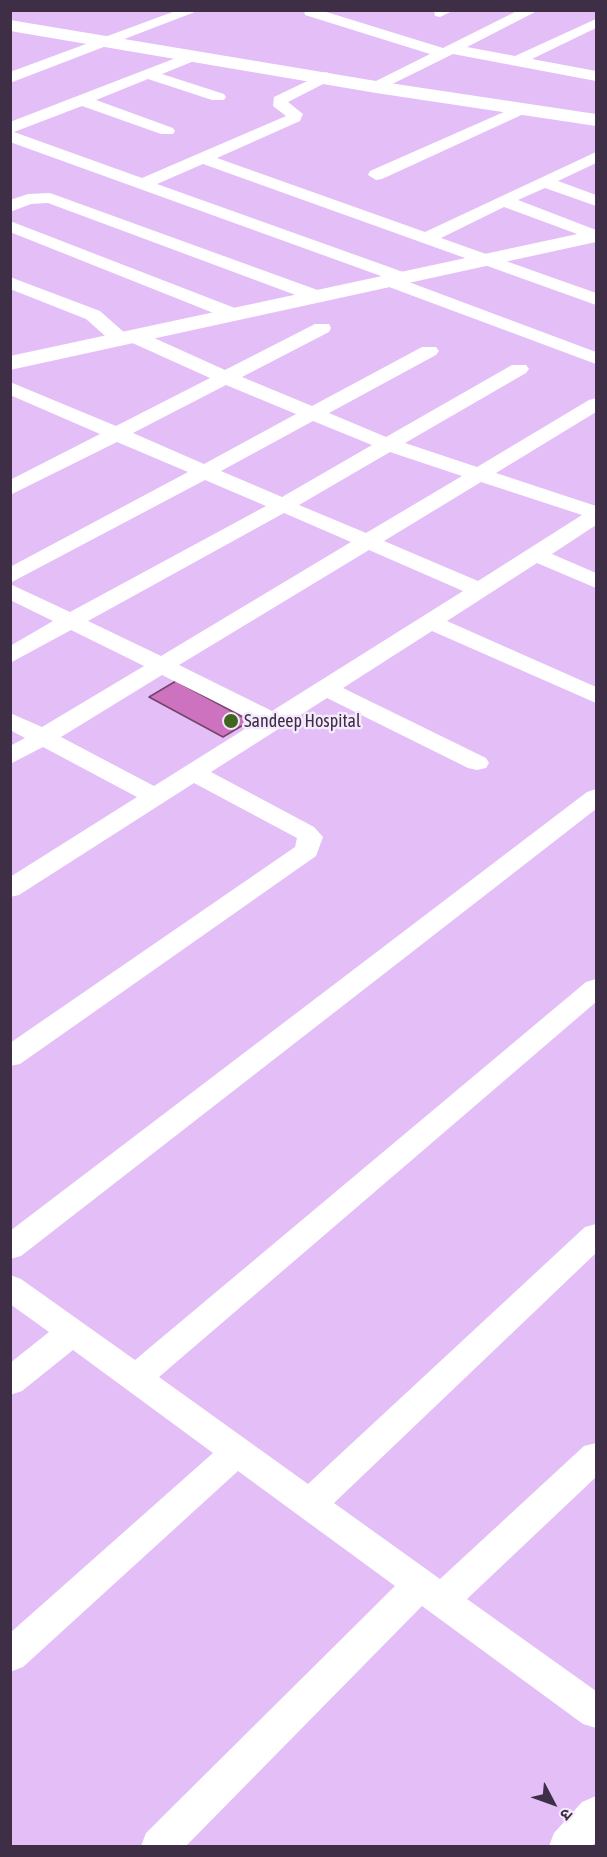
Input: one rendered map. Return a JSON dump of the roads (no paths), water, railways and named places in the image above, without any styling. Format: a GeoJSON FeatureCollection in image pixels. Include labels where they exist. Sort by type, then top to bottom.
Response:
{"type":"FeatureCollection","features":[{"type":"Feature","properties":{"kind":"street"},"geometry":{"type":"LineString","coordinates":[[10,78],[194,10]]}},
{"type":"Feature","properties":{"kind":"street"},"geometry":{"type":"LineString","coordinates":[[376,87],[532,10]]}},
{"type":"Feature","properties":{"kind":"street"},"geometry":{"type":"LineString","coordinates":[[310,12],[448,51],[519,60],[597,76]]}},
{"type":"Feature","properties":{"kind":"street"},"geometry":{"type":"LineString","coordinates":[[519,60],[597,23]]}},
{"type":"Feature","properties":{"kind":"street"},"geometry":{"type":"LineString","coordinates":[[11,26],[376,87],[597,120]]}},
{"type":"Feature","properties":{"kind":"street"},"geometry":{"type":"LineString","coordinates":[[10,128],[194,56]]}},
{"type":"Feature","properties":{"kind":"street"},"geometry":{"type":"LineString","coordinates":[[150,75],[218,97]]}},
{"type":"Feature","properties":{"kind":"street"},"geometry":{"type":"LineString","coordinates":[[142,184],[294,118],[295,114],[281,106],[279,100],[326,77]]}},
{"type":"Feature","properties":{"kind":"street"},"geometry":{"type":"LineString","coordinates":[[81,100],[166,131]]}},
{"type":"Feature","properties":{"kind":"street"},"geometry":{"type":"LineString","coordinates":[[376,175],[522,109]]}},
{"type":"Feature","properties":{"kind":"street"},"geometry":{"type":"LineString","coordinates":[[10,136],[394,279],[597,358]]}},
{"type":"Feature","properties":{"kind":"street"},"geometry":{"type":"LineString","coordinates":[[428,237],[597,157]]}},
{"type":"Feature","properties":{"kind":"street"},"geometry":{"type":"LineString","coordinates":[[202,158],[597,299]]}},
{"type":"Feature","properties":{"kind":"street"},"geometry":{"type":"LineString","coordinates":[[544,182],[597,201]]}},
{"type":"Feature","properties":{"kind":"street"},"geometry":{"type":"LineString","coordinates":[[10,207],[28,199],[50,198],[316,296]]}},
{"type":"Feature","properties":{"kind":"street"},"geometry":{"type":"LineString","coordinates":[[504,201],[593,239]]}},
{"type":"Feature","properties":{"kind":"street"},"geometry":{"type":"LineString","coordinates":[[10,226],[233,314]]}},
{"type":"Feature","properties":{"kind":"street"},"geometry":{"type":"LineString","coordinates":[[10,363],[394,279],[593,239]]}},
{"type":"Feature","properties":{"kind":"street"},"geometry":{"type":"LineString","coordinates":[[11,281],[93,315],[127,337],[386,444],[597,514]]}},
{"type":"Feature","properties":{"kind":"street"},"geometry":{"type":"LineString","coordinates":[[10,489],[322,328]]}},
{"type":"Feature","properties":{"kind":"street"},"geometry":{"type":"LineString","coordinates":[[10,576],[429,351]]}},
{"type":"Feature","properties":{"kind":"street"},"geometry":{"type":"LineString","coordinates":[[10,656],[283,505],[519,369]]}},
{"type":"Feature","properties":{"kind":"street"},"geometry":{"type":"LineString","coordinates":[[10,388],[480,590]]}},
{"type":"Feature","properties":{"kind":"street"},"geometry":{"type":"LineString","coordinates":[[10,757],[160,665],[370,543],[597,404]]}},
{"type":"Feature","properties":{"kind":"street"},"geometry":{"type":"LineString","coordinates":[[10,889],[327,689],[597,514]]}},
{"type":"Feature","properties":{"kind":"street"},"geometry":{"type":"LineString","coordinates":[[536,555],[597,581]]}},
{"type":"Feature","properties":{"kind":"street"},"geometry":{"type":"LineString","coordinates":[[10,591],[275,722]]}},
{"type":"Feature","properties":{"kind":"street"},"geometry":{"type":"LineString","coordinates":[[431,622],[597,696]]}},
{"type":"Feature","properties":{"kind":"street"},"geometry":{"type":"LineString","coordinates":[[327,689],[477,763]]}},
{"type":"Feature","properties":{"kind":"street"},"geometry":{"type":"LineString","coordinates":[[10,720],[156,797]]}},
{"type":"Feature","properties":{"kind":"street"},"geometry":{"type":"LineString","coordinates":[[10,1057],[307,850],[310,837],[305,832],[194,773]]}},
{"type":"Feature","properties":{"kind":"street"},"geometry":{"type":"LineString","coordinates":[[10,1248],[597,797]]}},
{"type":"Feature","properties":{"kind":"street"},"geometry":{"type":"LineString","coordinates":[[136,1378],[597,988]]}},
{"type":"Feature","properties":{"kind":"street"},"geometry":{"type":"LineString","coordinates":[[309,1504],[590,1250]]}},
{"type":"Feature","properties":{"kind":"street"},"geometry":{"type":"LineString","coordinates":[[10,1287],[431,1592],[594,1705]]}},
{"type":"Feature","properties":{"kind":"street"},"geometry":{"type":"LineString","coordinates":[[10,1382],[72,1332]]}},
{"type":"Feature","properties":{"kind":"street"},"geometry":{"type":"LineString","coordinates":[[10,1656],[237,1452]]}},
{"type":"Feature","properties":{"kind":"street"},"geometry":{"type":"LineString","coordinates":[[160,1846],[431,1592],[597,1456]]}},
{"type":"Feature","properties":{"kind":"street"},"geometry":{"type":"LineString","coordinates":[[568,1846],[597,1814]]}},
{"type":"Feature","properties":{"kind":"place","name":"Sandeep Hospital"},"geometry":{"type":"Point","coordinates":[231,721]}}]}
